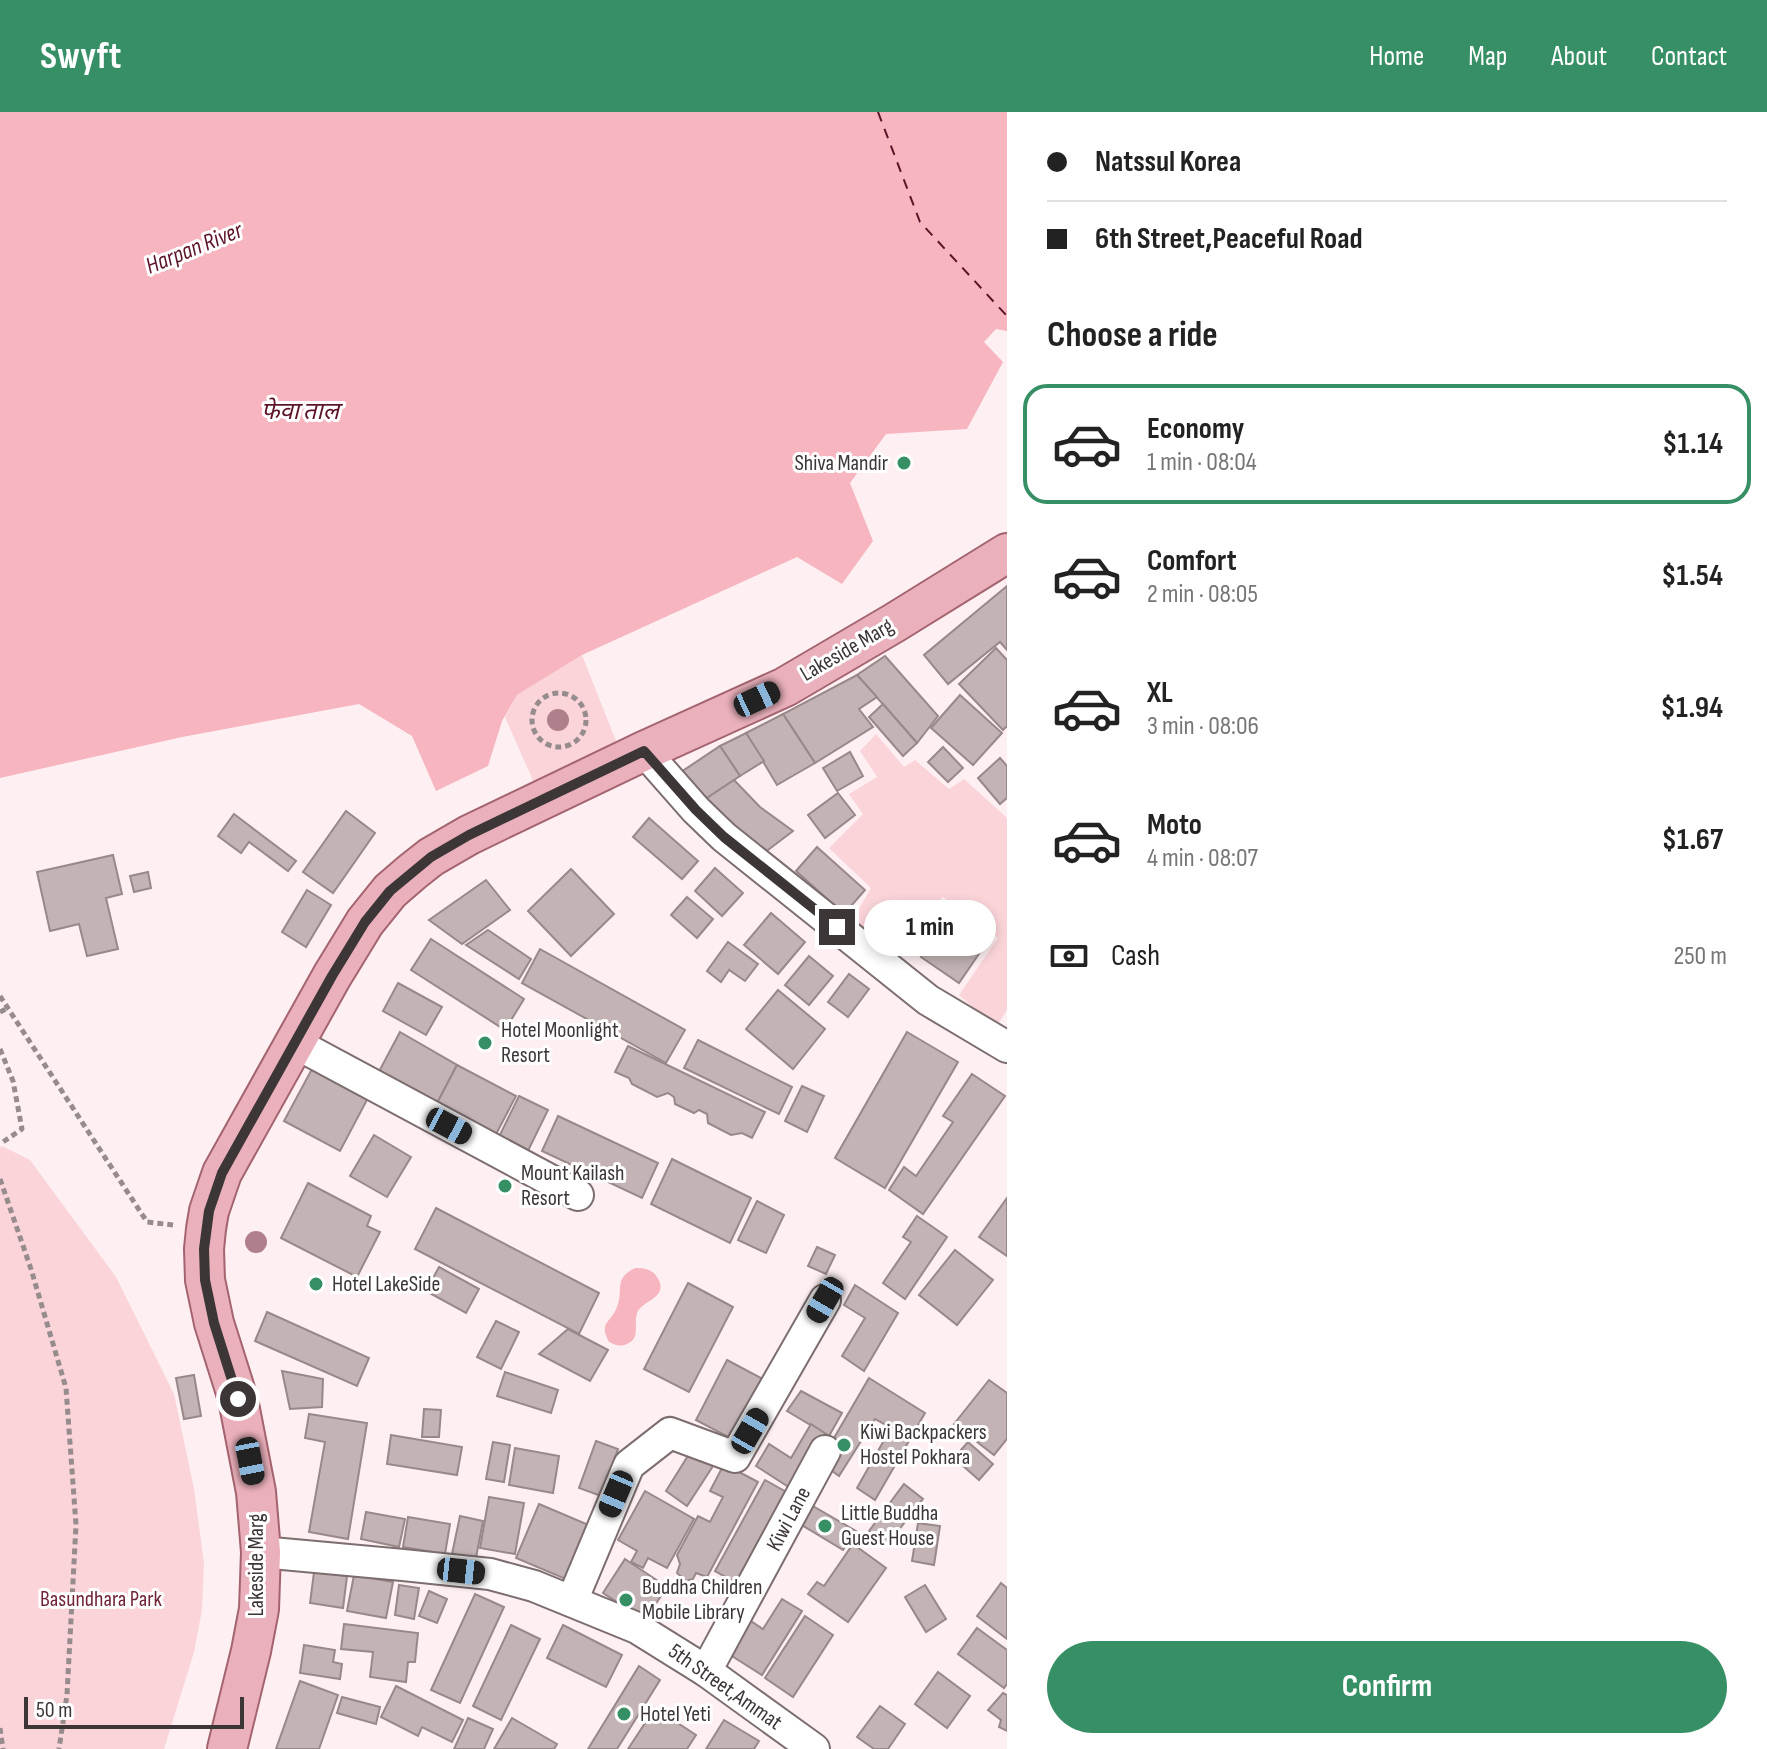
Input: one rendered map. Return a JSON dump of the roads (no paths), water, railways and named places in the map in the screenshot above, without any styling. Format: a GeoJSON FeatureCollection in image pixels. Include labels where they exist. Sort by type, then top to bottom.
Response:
{"type":"FeatureCollection","features":[{"type":"Feature","properties":{"kind":"main road","name":"Lakeside Marg"},"geometry":{"type":"LineString","coordinates":[[227,1749],[259,1609],[261,1552],[256,1492],[238,1399],[214,1323],[205,1280],[204,1249],[209,1211],[222,1173],[365,922],[390,891],[412,872],[469,835],[785,687],[1007,553]]}},
{"type":"Feature","properties":{"kind":"street"},"geometry":{"type":"LineString","coordinates":[[644,751],[724,837],[928,1000],[1007,1047]]}},
{"type":"Feature","properties":{"kind":"street"},"geometry":{"type":"LineString","coordinates":[[295,1043],[578,1195]]}},
{"type":"Feature","properties":{"kind":"street"},"geometry":{"type":"LineString","coordinates":[[572,1601],[629,1465],[670,1433],[735,1457],[825,1300]]}},
{"type":"Feature","properties":{"kind":"street","name":"Kiwi Lane"},"geometry":{"type":"LineString","coordinates":[[706,1671],[825,1451]]}},
{"type":"Feature","properties":{"kind":"street","name":"5th Street,Ammat"},"geometry":{"type":"LineString","coordinates":[[261,1552],[490,1574],[534,1586],[637,1628],[706,1671],[814,1749]]}},
{"type":"Feature","properties":{"kind":"water","name":"फेवा ताल"},"geometry":{"type":"Polygon","coordinates":[[[0,112],[1007,112],[1007,331],[996,329],[984,342],[1003,362],[967,429],[886,434],[850,483],[873,541],[842,584],[797,557],[582,655],[517,695],[502,721],[488,766],[436,791],[412,736],[359,704],[182,737],[0,778],[0,112]]]}},
{"type":"Feature","properties":{"kind":"water"},"geometry":{"type":"Polygon","coordinates":[[[635,1268],[653,1272],[660,1289],[638,1311],[632,1341],[615,1345],[609,1342],[605,1326],[617,1307],[621,1280],[635,1268]]]}},
{"type":"Feature","properties":{"kind":"place","name":"Shiva Mandir"},"geometry":{"type":"Point","coordinates":[904,463]}},
{"type":"Feature","properties":{"kind":"place","name":"Hotel Moonlight Resort"},"geometry":{"type":"Point","coordinates":[485,1043]}},
{"type":"Feature","properties":{"kind":"place","name":"Mount Kailash Resort"},"geometry":{"type":"Point","coordinates":[505,1186]}},
{"type":"Feature","properties":{"kind":"place","name":"Hotel LakeSide"},"geometry":{"type":"Point","coordinates":[316,1284]}},
{"type":"Feature","properties":{"kind":"place","name":"Kiwi Backpackers Hostel Pokhara"},"geometry":{"type":"Point","coordinates":[844,1445]}},
{"type":"Feature","properties":{"kind":"place","name":"Little Buddha Guest House"},"geometry":{"type":"Point","coordinates":[825,1526]}},
{"type":"Feature","properties":{"kind":"place","name":"Buddha Children Mobile Library"},"geometry":{"type":"Point","coordinates":[626,1600]}},
{"type":"Feature","properties":{"kind":"place","name":"Hotel Yeti"},"geometry":{"type":"Point","coordinates":[624,1714]}},
{"type":"Feature","properties":{"kind":"water label","name":"Harpan River"},"geometry":{"type":"Point","coordinates":[194,248]}},
{"type":"Feature","properties":{"kind":"park label","name":"Basundhara Park"},"geometry":{"type":"Point","coordinates":[101,1599]}}]}
